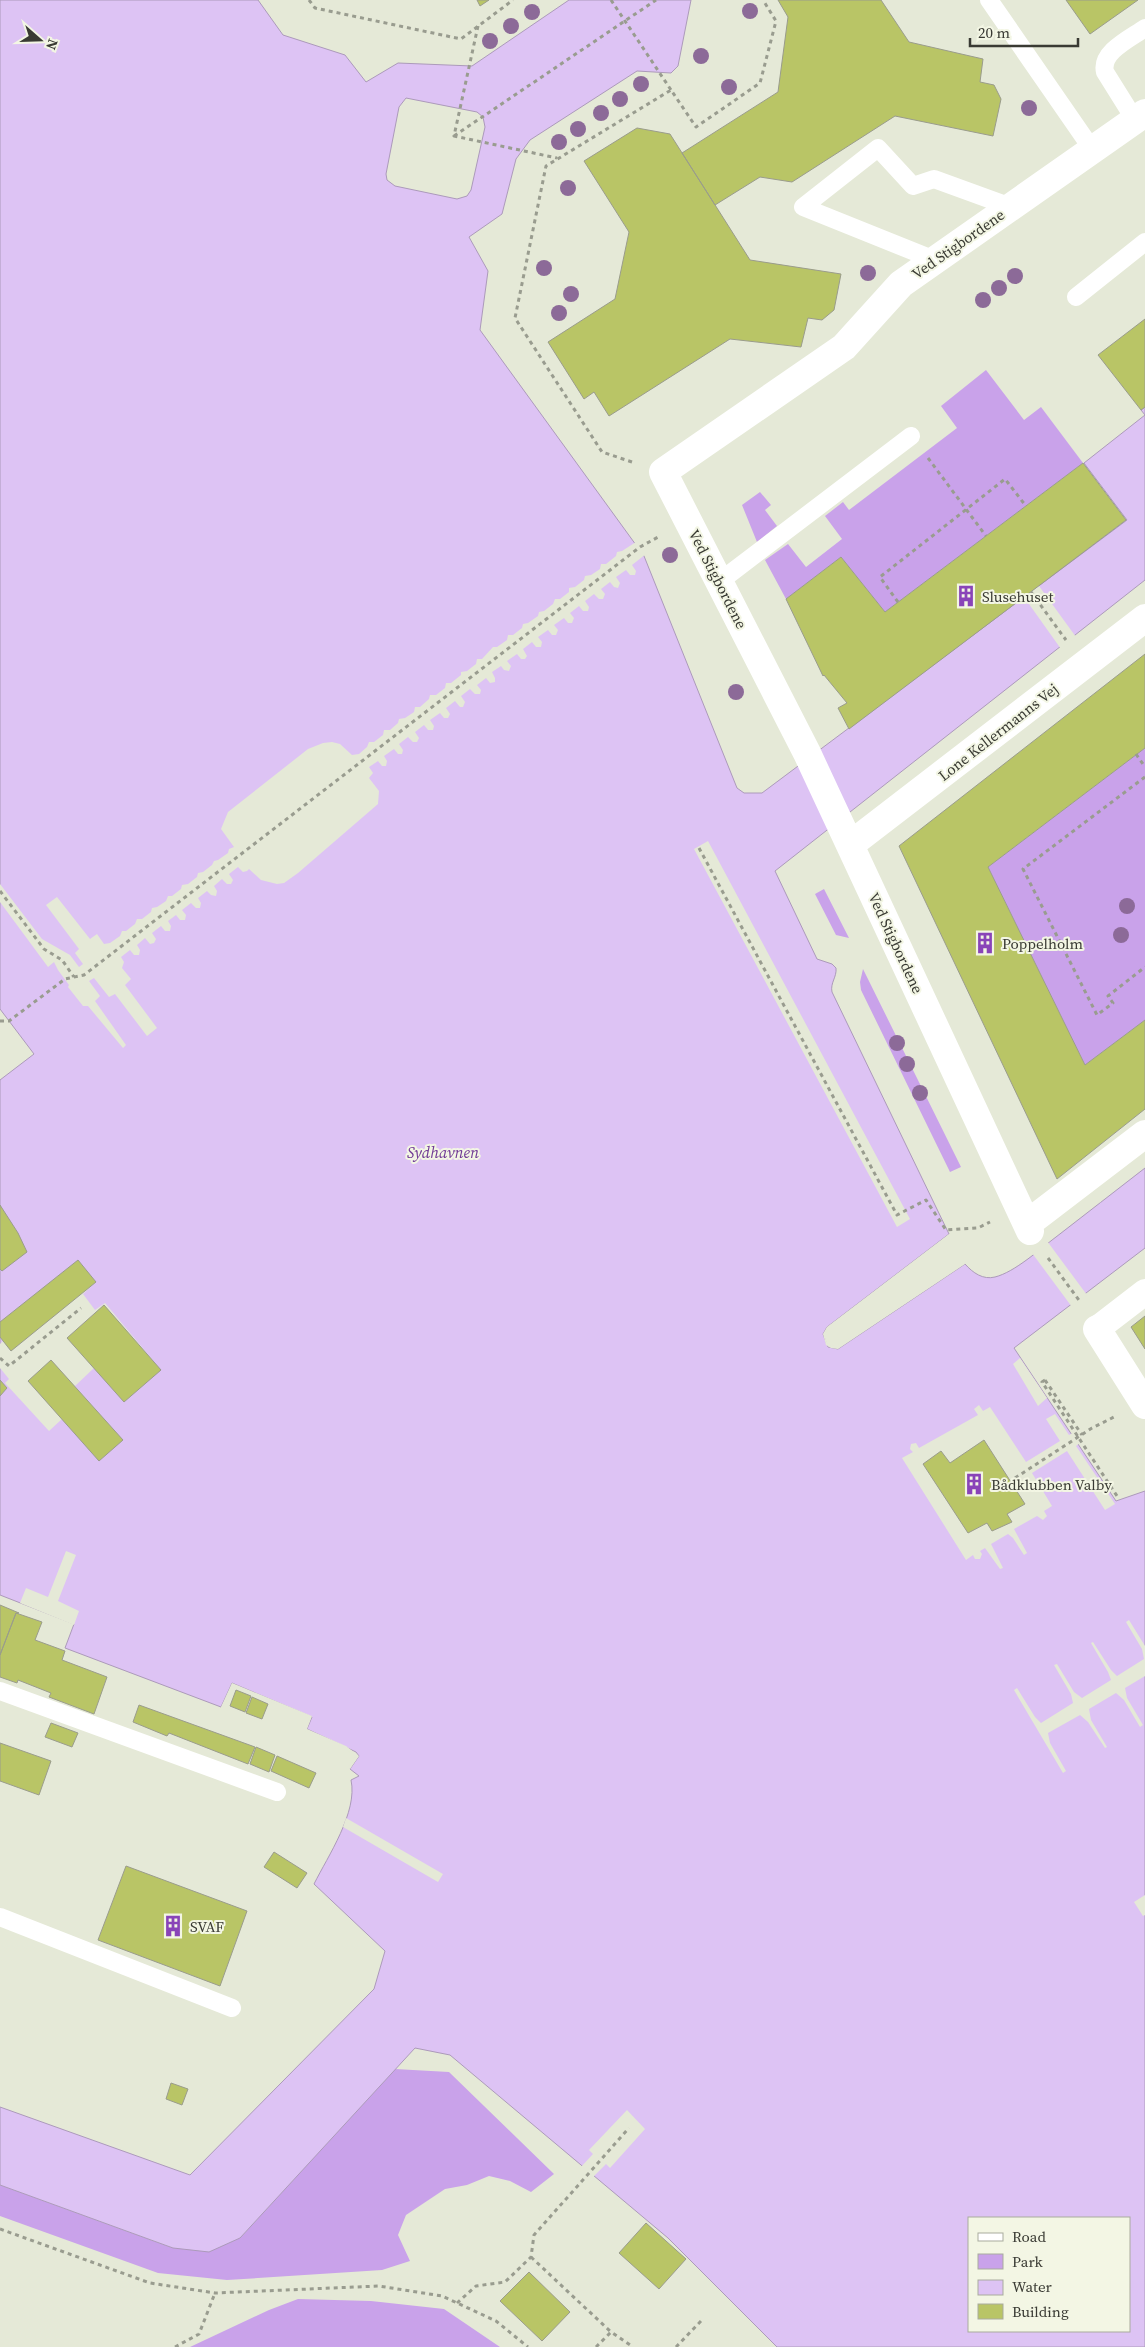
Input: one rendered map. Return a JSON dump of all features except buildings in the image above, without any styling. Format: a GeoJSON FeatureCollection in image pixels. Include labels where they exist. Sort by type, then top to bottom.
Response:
{"type":"FeatureCollection","features":[{"type":"Feature","properties":{"kind":"street","name":"Ved Stigbordene"},"geometry":{"type":"LineString","coordinates":[[1034,1236],[807,753],[663,472],[844,347],[901,284],[1091,148],[1140,116]]}},
{"type":"Feature","properties":{"kind":"street","name":"Lone Kellermanns Vej"},"geometry":{"type":"LineString","coordinates":[[846,836],[1140,622]]}},
{"type":"Feature","properties":{"kind":"street"},"geometry":{"type":"LineString","coordinates":[[1034,1236],[1145,1134]]}},
{"type":"Feature","properties":{"kind":"street"},"geometry":{"type":"LineString","coordinates":[[1145,1292],[1098,1329],[1145,1404]]}},
{"type":"Feature","properties":{"kind":"lane"},"geometry":{"type":"LineString","coordinates":[[989,0],[1091,148]]}},
{"type":"Feature","properties":{"kind":"lane"},"geometry":{"type":"LineString","coordinates":[[1140,116],[1105,72],[1104,63],[1108,55],[1145,28]]}},
{"type":"Feature","properties":{"kind":"lane"},"geometry":{"type":"LineString","coordinates":[[935,260],[803,207],[878,148],[913,186],[934,179],[1011,207]]}},
{"type":"Feature","properties":{"kind":"lane"},"geometry":{"type":"LineString","coordinates":[[1076,297],[1145,242]]}},
{"type":"Feature","properties":{"kind":"lane"},"geometry":{"type":"LineString","coordinates":[[719,582],[911,436]]}},
{"type":"Feature","properties":{"kind":"lane"},"geometry":{"type":"LineString","coordinates":[[0,1691],[277,1792]]}},
{"type":"Feature","properties":{"kind":"lane"},"geometry":{"type":"LineString","coordinates":[[0,1917],[232,2008]]}},
{"type":"Feature","properties":{"kind":"path"},"geometry":{"type":"LineString","coordinates":[[309,0],[315,8],[461,39],[513,0]]}},
{"type":"Feature","properties":{"kind":"path"},"geometry":{"type":"LineString","coordinates":[[611,0],[696,127],[760,83],[776,21],[763,0]]}},
{"type":"Feature","properties":{"kind":"path"},"geometry":{"type":"LineString","coordinates":[[454,136],[656,0]]}},
{"type":"Feature","properties":{"kind":"path"},"geometry":{"type":"LineString","coordinates":[[454,136],[478,26]]}},
{"type":"Feature","properties":{"kind":"path"},"geometry":{"type":"LineString","coordinates":[[663,472],[602,452],[515,318],[546,166],[672,90]]}},
{"type":"Feature","properties":{"kind":"path"},"geometry":{"type":"LineString","coordinates":[[454,136],[558,158]]}},
{"type":"Feature","properties":{"kind":"path"},"geometry":{"type":"LineString","coordinates":[[930,461],[986,536]]}},
{"type":"Feature","properties":{"kind":"path"},"geometry":{"type":"LineString","coordinates":[[898,602],[880,577],[1005,479],[1026,506]]}},
{"type":"Feature","properties":{"kind":"path"},"geometry":{"type":"LineString","coordinates":[[0,1021],[9,1021],[65,979],[84,975],[640,547]]}},
{"type":"Feature","properties":{"kind":"path"},"geometry":{"type":"LineString","coordinates":[[1031,592],[1071,646]]}},
{"type":"Feature","properties":{"kind":"path"},"geometry":{"type":"LineString","coordinates":[[1136,754],[1145,767]]}},
{"type":"Feature","properties":{"kind":"path"},"geometry":{"type":"LineString","coordinates":[[1145,777],[1023,869],[1097,1015],[1113,1003],[1108,996],[1145,967]]}},
{"type":"Feature","properties":{"kind":"path"},"geometry":{"type":"LineString","coordinates":[[700,848],[897,1215],[926,1200],[943,1228],[951,1231],[978,1228]]}},
{"type":"Feature","properties":{"kind":"path"},"geometry":{"type":"LineString","coordinates":[[0,891],[44,949],[62,960],[74,977]]}},
{"type":"Feature","properties":{"kind":"path"},"geometry":{"type":"LineString","coordinates":[[1034,1236],[1081,1304]]}},
{"type":"Feature","properties":{"kind":"path"},"geometry":{"type":"LineString","coordinates":[[0,1358],[9,1366],[81,1308]]}},
{"type":"Feature","properties":{"kind":"path"},"geometry":{"type":"LineString","coordinates":[[1082,1434],[1045,1380],[1042,1382],[1117,1496]]}},
{"type":"Feature","properties":{"kind":"path"},"geometry":{"type":"LineString","coordinates":[[1017,1477],[1092,1428]]}},
{"type":"Feature","properties":{"kind":"path"},"geometry":{"type":"LineString","coordinates":[[457,2303],[476,2286],[505,2282],[531,2257],[534,2235],[628,2128]]}},
{"type":"Feature","properties":{"kind":"path"},"geometry":{"type":"LineString","coordinates":[[0,2229],[150,2283],[215,2293],[379,2286],[442,2296],[496,2321],[528,2347]]}},
{"type":"Feature","properties":{"kind":"path"},"geometry":{"type":"LineString","coordinates":[[531,2257],[611,2332],[633,2347]]}},
{"type":"Feature","properties":{"kind":"path"},"geometry":{"type":"LineString","coordinates":[[175,2347],[199,2334],[215,2293]]}},
{"type":"Feature","properties":{"kind":"path"},"geometry":{"type":"LineString","coordinates":[[676,2347],[701,2322]]}},
{"type":"Feature","properties":{"kind":"path"},"geometry":{"type":"LineString","coordinates":[[596,2347],[611,2332]]}},
{"type":"Feature","properties":{"kind":"green space"},"geometry":{"type":"Polygon","coordinates":[[[986,370],[1024,420],[1041,407],[1083,463],[885,612],[841,557],[786,599],[765,560],[788,544],[806,567],[842,539],[825,516],[843,502],[849,510],[957,428],[941,406],[986,370]]]}},
{"type":"Feature","properties":{"kind":"green space"},"geometry":{"type":"Polygon","coordinates":[[[760,492],[771,505],[765,510],[777,526],[757,542],[742,505],[760,492]]]}},
{"type":"Feature","properties":{"kind":"green space"},"geometry":{"type":"Polygon","coordinates":[[[1145,748],[1145,1020],[1085,1065],[988,867],[1145,748]]]}},
{"type":"Feature","properties":{"kind":"green space"},"geometry":{"type":"Polygon","coordinates":[[[824,889],[849,938],[836,935],[815,894],[824,889]]]}},
{"type":"Feature","properties":{"kind":"green space"},"geometry":{"type":"Polygon","coordinates":[[[863,969],[961,1167],[950,1172],[861,990],[860,982],[863,969]]]}},
{"type":"Feature","properties":{"kind":"green space"},"geometry":{"type":"Polygon","coordinates":[[[395,2069],[449,2072],[554,2174],[531,2192],[510,2181],[489,2176],[467,2185],[445,2189],[406,2215],[398,2235],[410,2261],[382,2270],[227,2280],[158,2273],[0,2216],[0,2185],[173,2248],[240,2238],[395,2069]]]}},
{"type":"Feature","properties":{"kind":"green space"},"geometry":{"type":"Polygon","coordinates":[[[298,2299],[371,2301],[444,2309],[500,2347],[190,2347],[269,2310],[298,2299]]]}},
{"type":"Feature","properties":{"kind":"water","name":"Sydhavnen"},"geometry":{"type":"Polygon","coordinates":[[[0,0],[258,0],[283,35],[345,55],[366,82],[398,63],[472,66],[569,0],[691,0],[678,66],[671,73],[637,71],[530,140],[516,159],[502,214],[469,237],[488,271],[480,330],[644,556],[737,788],[744,793],[762,793],[1127,520],[1084,463],[1145,415],[1145,580],[775,871],[817,959],[832,964],[836,968],[832,992],[949,1234],[827,1327],[823,1334],[828,1347],[838,1349],[965,1264],[975,1273],[986,1278],[995,1277],[1011,1270],[1035,1254],[1145,1168],[1145,1248],[1014,1348],[1116,1501],[1145,1491],[1145,2347],[777,2347],[668,2238],[450,2055],[415,2048],[240,2238],[209,2252],[173,2248],[0,2185],[0,2107],[190,2175],[374,1989],[385,1951],[314,1884],[346,1820],[352,1793],[351,1780],[359,1776],[350,1769],[359,1756],[356,1752],[307,1729],[312,1717],[232,1683],[221,1707],[65,1648],[74,1624],[0,1595],[0,1080],[34,1054],[0,1009],[0,0]],[[406,98],[399,107],[386,174],[387,180],[395,186],[457,199],[467,196],[471,190],[485,127],[483,117],[477,112],[406,98]]]}},
{"type":"Feature","properties":{"kind":"water"},"geometry":{"type":"Polygon","coordinates":[[[1145,407],[1145,415],[1141,410],[1145,407]]]}},
{"type":"Feature","properties":{"kind":"pier"},"geometry":{"type":"Polygon","coordinates":[[[636,542],[646,554],[632,565],[636,571],[635,575],[630,575],[626,570],[616,577],[620,583],[618,588],[614,587],[610,582],[601,589],[605,594],[603,599],[599,599],[594,594],[585,601],[589,607],[588,611],[583,611],[579,606],[570,613],[574,618],[572,623],[568,623],[564,618],[554,625],[558,630],[556,635],[552,635],[548,630],[538,637],[542,642],[541,647],[536,647],[532,642],[523,649],[527,656],[525,659],[521,659],[517,654],[507,661],[511,666],[509,671],[504,670],[501,666],[492,672],[495,682],[490,683],[486,678],[477,685],[481,690],[480,694],[475,694],[470,689],[461,696],[465,702],[463,707],[460,707],[455,701],[446,708],[450,714],[448,718],[444,718],[440,713],[430,720],[434,726],[433,730],[428,730],[424,725],[415,732],[419,738],[417,742],[413,742],[408,737],[399,744],[403,750],[402,754],[398,754],[394,749],[384,756],[387,761],[386,766],[382,766],[378,761],[369,767],[373,773],[369,778],[379,791],[378,804],[298,873],[284,883],[277,884],[261,880],[249,869],[243,872],[238,867],[229,874],[233,880],[231,884],[227,884],[222,879],[214,886],[217,891],[216,896],[211,895],[207,891],[198,898],[201,903],[200,908],[196,908],[191,903],[182,910],[186,915],[185,920],[180,920],[176,915],[168,921],[171,926],[170,931],[165,931],[161,926],[152,933],[156,939],[154,943],[150,944],[145,938],[137,945],[140,950],[139,955],[134,955],[130,950],[121,957],[124,962],[122,968],[131,979],[125,985],[157,1028],[147,1036],[115,994],[109,997],[94,978],[89,981],[100,996],[95,1001],[126,1045],[123,1048],[88,1006],[83,1006],[68,987],[69,985],[54,962],[48,967],[0,902],[0,884],[42,939],[70,955],[79,967],[83,964],[75,953],[79,949],[46,905],[57,897],[90,939],[97,934],[104,944],[110,943],[120,936],[122,931],[126,931],[135,924],[137,919],[142,919],[151,912],[152,908],[166,901],[168,896],[172,896],[181,889],[182,885],[188,884],[197,877],[198,873],[203,872],[214,861],[228,853],[229,849],[234,847],[221,829],[228,812],[308,749],[323,743],[332,742],[340,744],[352,755],[359,754],[367,747],[369,742],[374,742],[383,735],[384,730],[390,730],[398,723],[399,719],[405,718],[414,712],[415,707],[420,707],[429,699],[430,695],[436,695],[445,688],[446,683],[451,683],[461,675],[461,672],[467,671],[476,664],[477,659],[482,659],[493,647],[497,647],[507,640],[508,635],[513,635],[522,628],[523,624],[528,623],[538,616],[539,612],[544,611],[553,604],[555,599],[560,599],[569,592],[569,588],[575,587],[584,580],[585,576],[591,575],[600,569],[601,564],[606,564],[616,556],[617,552],[636,542]]]}},
{"type":"Feature","properties":{"kind":"pier"},"geometry":{"type":"Polygon","coordinates":[[[1039,586],[1076,637],[1061,649],[1024,597],[1039,586]]]}},
{"type":"Feature","properties":{"kind":"pier"},"geometry":{"type":"Polygon","coordinates":[[[708,841],[910,1219],[897,1227],[694,849],[708,841]]]}},
{"type":"Feature","properties":{"kind":"pier"},"geometry":{"type":"Polygon","coordinates":[[[949,1234],[950,1236],[829,1329],[825,1334],[826,1340],[829,1345],[837,1346],[964,1262],[965,1264],[838,1349],[826,1345],[823,1334],[827,1327],[949,1234]]]}},
{"type":"Feature","properties":{"kind":"pier"},"geometry":{"type":"Polygon","coordinates":[[[1047,1241],[1087,1295],[1072,1307],[1032,1253],[1047,1241]]]}},
{"type":"Feature","properties":{"kind":"pier"},"geometry":{"type":"Polygon","coordinates":[[[78,1260],[96,1282],[83,1294],[95,1310],[105,1303],[161,1370],[124,1402],[94,1368],[75,1386],[123,1440],[99,1461],[62,1419],[49,1431],[5,1383],[9,1379],[0,1368],[0,1344],[3,1341],[0,1337],[0,1322],[78,1260]]]}},
{"type":"Feature","properties":{"kind":"pier"},"geometry":{"type":"Polygon","coordinates":[[[1020,1358],[1047,1398],[1038,1406],[1013,1364],[1020,1358]]]}},
{"type":"Feature","properties":{"kind":"pier"},"geometry":{"type":"Polygon","coordinates":[[[979,1405],[983,1411],[990,1407],[1026,1462],[1060,1441],[1046,1419],[1055,1414],[1069,1435],[1073,1433],[1080,1443],[1076,1446],[1115,1504],[1105,1510],[1067,1451],[1032,1473],[1052,1506],[1044,1511],[1047,1516],[1043,1520],[1037,1516],[1014,1529],[1027,1553],[1024,1555],[1013,1538],[1008,1534],[991,1544],[1003,1568],[1000,1569],[985,1548],[980,1551],[982,1554],[980,1559],[975,1559],[973,1555],[966,1560],[902,1458],[913,1452],[910,1449],[911,1444],[916,1443],[919,1448],[978,1415],[974,1409],[979,1405]]]}},
{"type":"Feature","properties":{"kind":"pier"},"geometry":{"type":"Polygon","coordinates":[[[66,1551],[76,1555],[58,1601],[79,1611],[74,1625],[20,1603],[26,1588],[48,1597],[66,1551]]]}},
{"type":"Feature","properties":{"kind":"pier"},"geometry":{"type":"Polygon","coordinates":[[[1129,1620],[1145,1646],[1145,1676],[1125,1688],[1127,1698],[1143,1725],[1140,1727],[1124,1700],[1116,1693],[1089,1709],[1091,1720],[1107,1747],[1105,1748],[1088,1722],[1080,1715],[1048,1733],[1050,1743],[1066,1771],[1063,1773],[1014,1690],[1017,1688],[1035,1717],[1041,1723],[1073,1703],[1071,1694],[1054,1665],[1057,1664],[1074,1692],[1082,1698],[1111,1680],[1091,1643],[1093,1642],[1117,1676],[1144,1659],[1142,1649],[1126,1622],[1129,1620]]]}},
{"type":"Feature","properties":{"kind":"pier"},"geometry":{"type":"Polygon","coordinates":[[[232,1683],[312,1716],[307,1729],[346,1746],[359,1756],[350,1769],[348,1767],[356,1756],[305,1731],[309,1718],[233,1686],[223,1708],[221,1707],[232,1683]]]}},
{"type":"Feature","properties":{"kind":"pier"},"geometry":{"type":"Polygon","coordinates":[[[346,1818],[443,1874],[438,1882],[343,1827],[346,1818]]]}},
{"type":"Feature","properties":{"kind":"pier"},"geometry":{"type":"Polygon","coordinates":[[[1145,1895],[1145,1915],[1143,1916],[1134,1902],[1145,1895]]]}},
{"type":"Feature","properties":{"kind":"pier"},"geometry":{"type":"Polygon","coordinates":[[[627,2110],[645,2129],[610,2168],[606,2164],[592,2178],[580,2168],[593,2154],[589,2150],[627,2110]]]}},
{"type":"Feature","properties":{"kind":"place","name":"Slusehuset"},"geometry":{"type":"Point","coordinates":[966,596]}},
{"type":"Feature","properties":{"kind":"place","name":"Poppelholm"},"geometry":{"type":"Point","coordinates":[985,943]}},
{"type":"Feature","properties":{"kind":"place","name":"Bådklubben Valby"},"geometry":{"type":"Point","coordinates":[974,1484]}},
{"type":"Feature","properties":{"kind":"place","name":"SVAF"},"geometry":{"type":"Point","coordinates":[173,1926]}}]}
